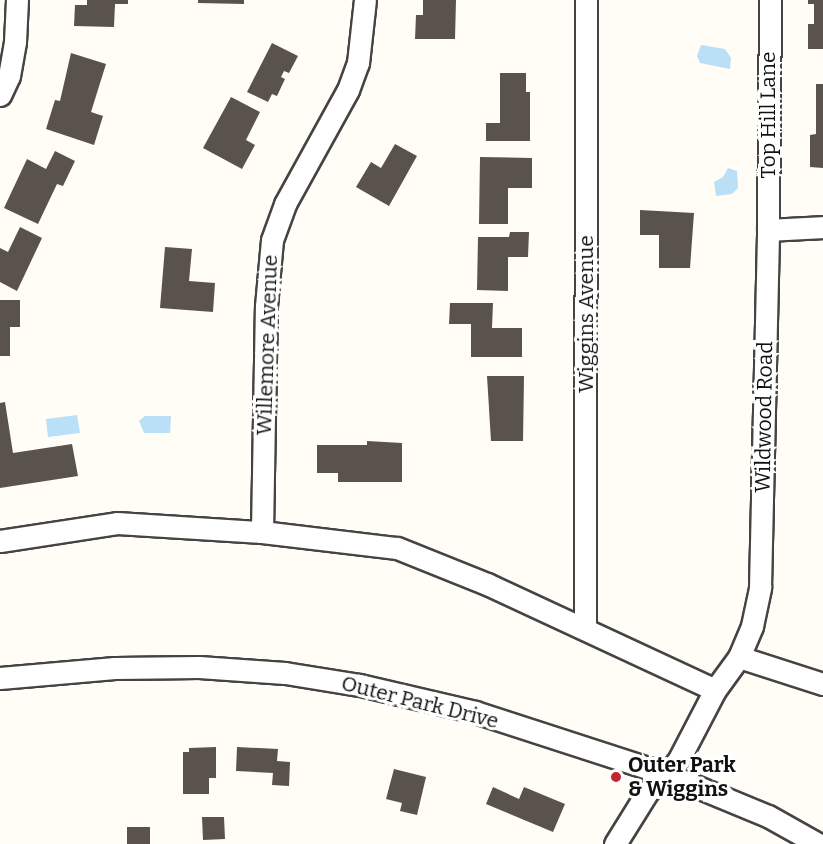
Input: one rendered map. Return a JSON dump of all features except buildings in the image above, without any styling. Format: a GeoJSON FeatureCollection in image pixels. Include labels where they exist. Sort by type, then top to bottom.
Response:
{"type":"FeatureCollection","features":[{"type":"Feature","properties":{"kind":"street"},"geometry":{"type":"LineString","coordinates":[[0,95],[9,76],[15,42],[17,0]]}},
{"type":"Feature","properties":{"kind":"street","name":"Willemore Avenue"},"geometry":{"type":"LineString","coordinates":[[262,532],[266,286],[272,240],[285,204],[348,90],[358,63],[365,0]]}},
{"type":"Feature","properties":{"kind":"street","name":"Wiggins Avenue"},"geometry":{"type":"LineString","coordinates":[[585,629],[586,0]]}},
{"type":"Feature","properties":{"kind":"street","name":"Top Hill Lane"},"geometry":{"type":"LineString","coordinates":[[768,230],[770,0]]}},
{"type":"Feature","properties":{"kind":"street"},"geometry":{"type":"LineString","coordinates":[[768,230],[823,227]]}},
{"type":"Feature","properties":{"kind":"street","name":"Wildwood Road"},"geometry":{"type":"LineString","coordinates":[[666,774],[678,762],[715,690],[739,657],[752,626],[760,587],[768,230]]}},
{"type":"Feature","properties":{"kind":"street"},"geometry":{"type":"LineString","coordinates":[[0,542],[117,523],[262,532],[397,548],[585,629],[715,690]]}},
{"type":"Feature","properties":{"kind":"street"},"geometry":{"type":"LineString","coordinates":[[739,657],[823,684]]}},
{"type":"Feature","properties":{"kind":"street","name":"Outer Park Drive"},"geometry":{"type":"LineString","coordinates":[[0,678],[115,668],[199,667],[285,673],[360,685],[475,712],[666,774],[768,816],[818,844]]}},
{"type":"Feature","properties":{"kind":"street"},"geometry":{"type":"LineString","coordinates":[[615,844],[648,791],[666,774]]}},
{"type":"Feature","properties":{"kind":"water"},"geometry":{"type":"Polygon","coordinates":[[[701,45],[725,49],[731,58],[730,69],[700,63],[697,56],[701,45]]]}},
{"type":"Feature","properties":{"kind":"water"},"geometry":{"type":"Polygon","coordinates":[[[728,168],[737,171],[738,188],[732,194],[716,196],[714,182],[723,177],[728,168]]]}},
{"type":"Feature","properties":{"kind":"water"},"geometry":{"type":"Polygon","coordinates":[[[77,415],[80,433],[48,437],[46,419],[77,415]]]}},
{"type":"Feature","properties":{"kind":"water"},"geometry":{"type":"Polygon","coordinates":[[[145,416],[171,416],[170,433],[144,433],[139,421],[145,416]]]}},
{"type":"Feature","properties":{"kind":"place","name":"Outer Park & Wiggins"},"geometry":{"type":"Point","coordinates":[616,777]}}]}
